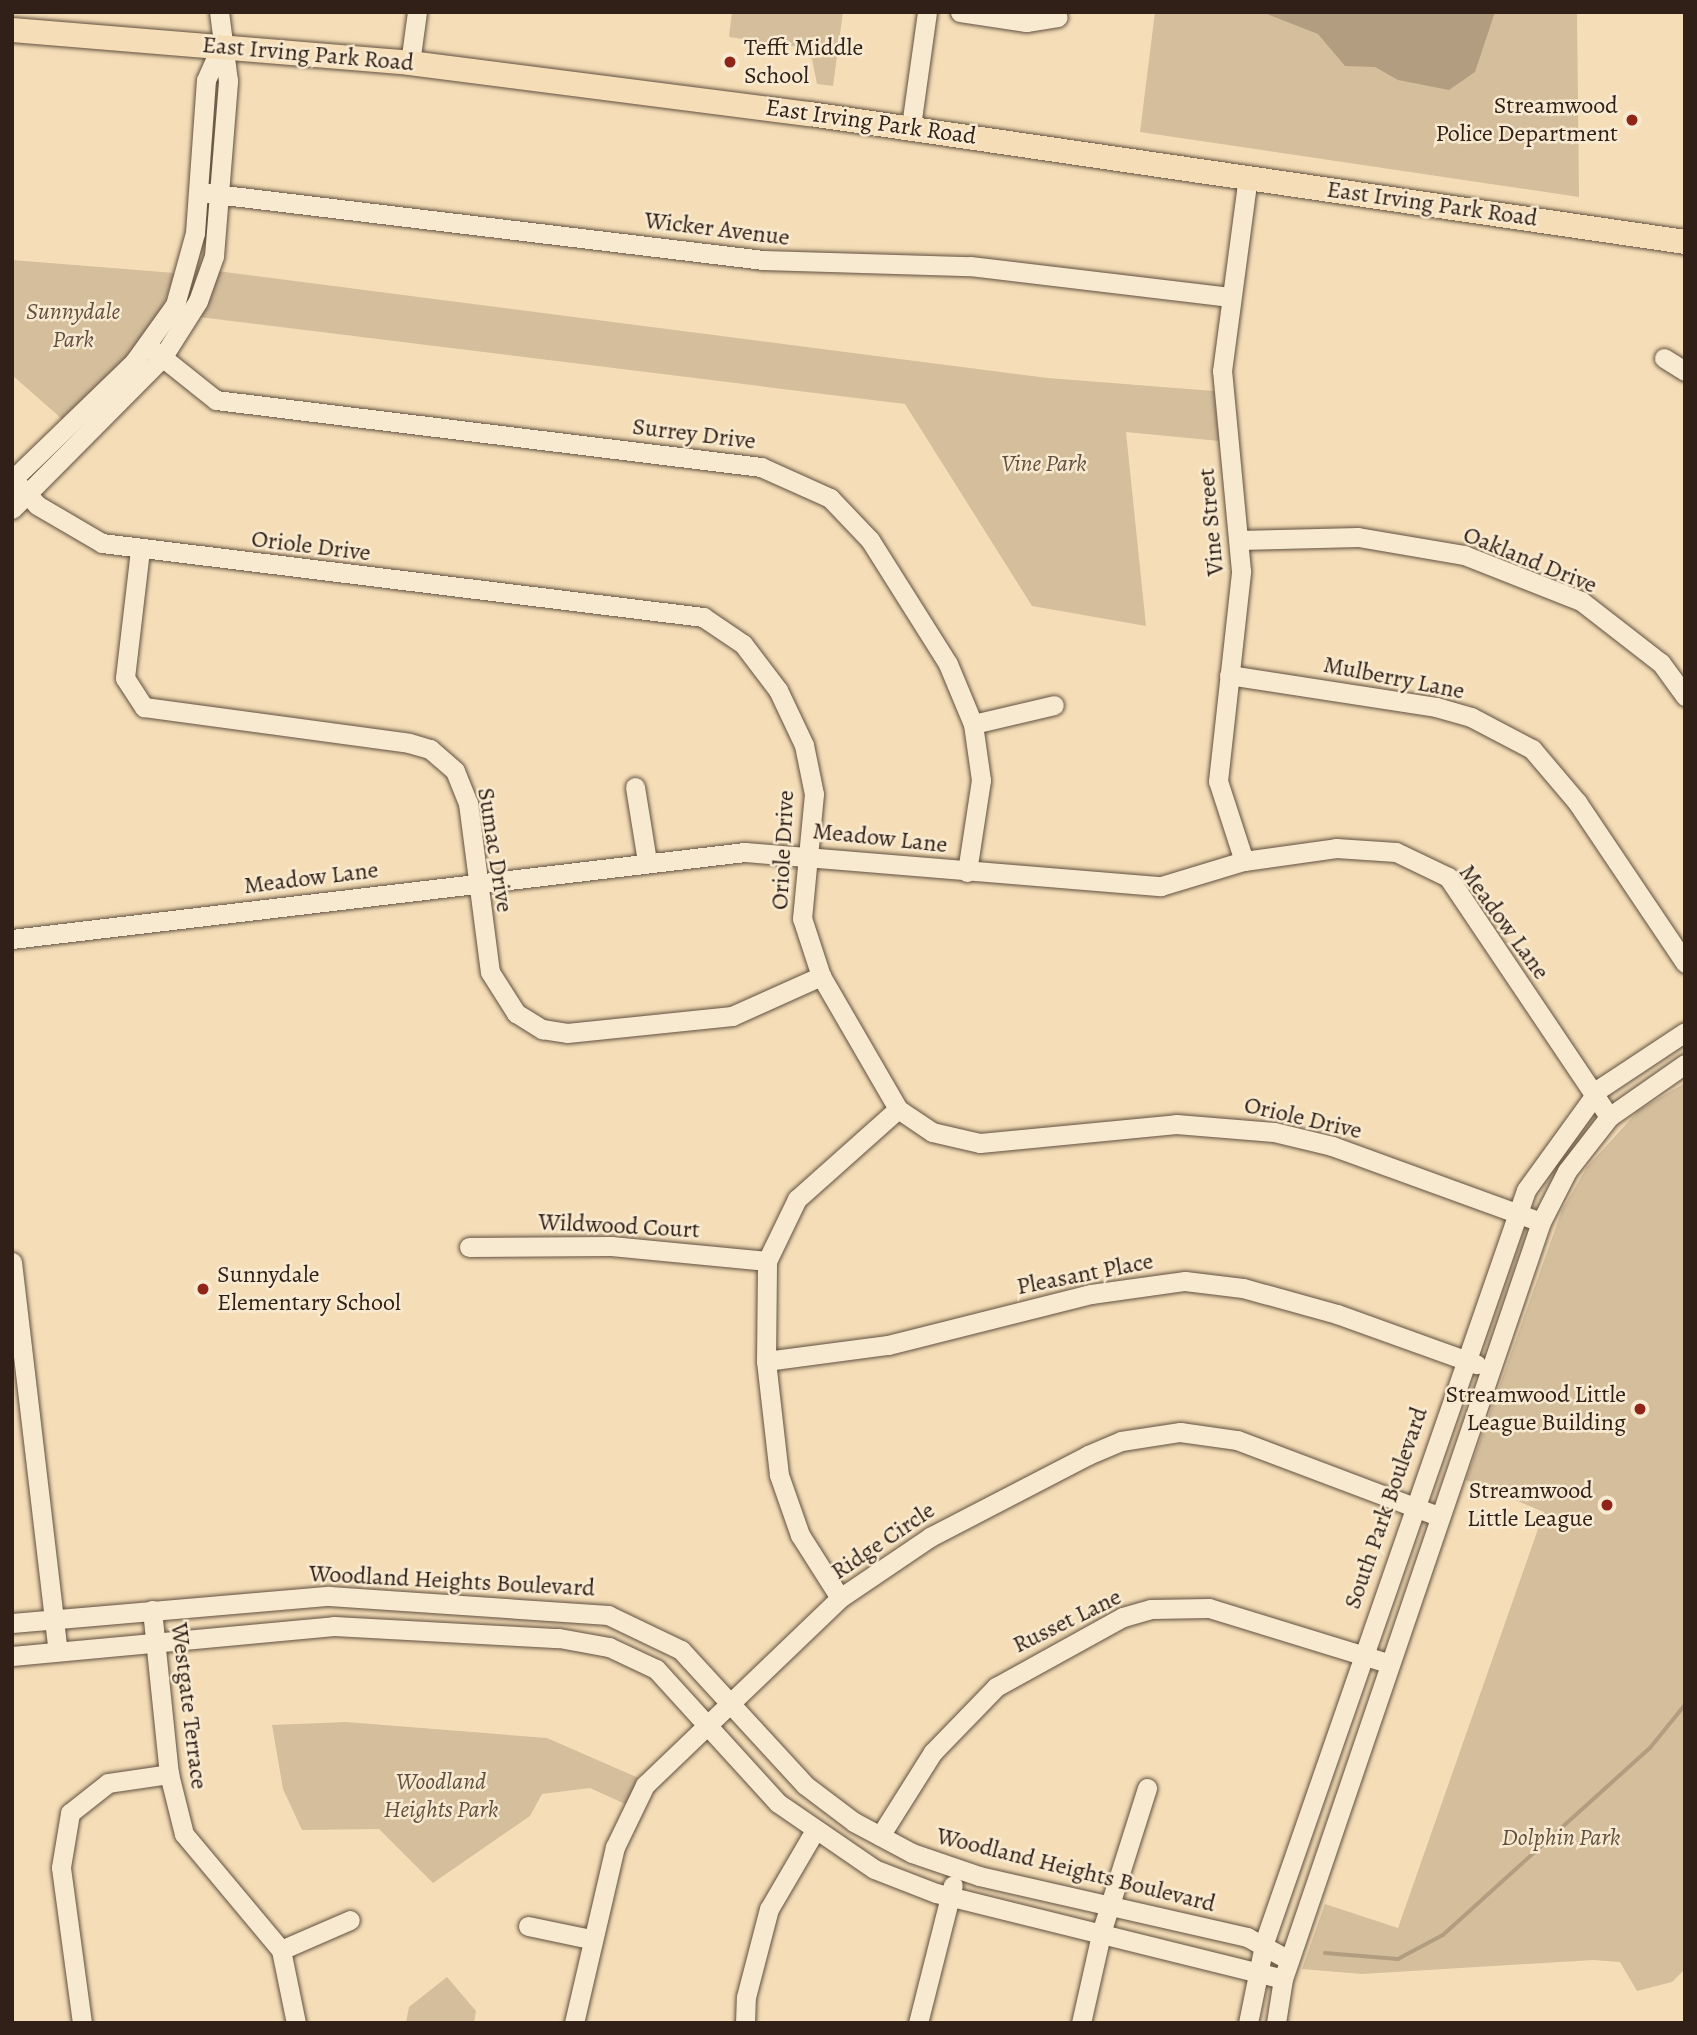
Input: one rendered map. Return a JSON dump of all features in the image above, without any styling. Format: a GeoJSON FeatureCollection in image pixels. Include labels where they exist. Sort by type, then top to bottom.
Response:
{"type":"FeatureCollection","features":[{"type":"Feature","properties":{"kind":"main road","name":"East Irving Park Road"},"geometry":{"type":"LineString","coordinates":[[12,30],[410,63],[911,127],[1685,242]]}},
{"type":"Feature","properties":{"kind":"street"},"geometry":{"type":"LineString","coordinates":[[12,509],[16,483],[155,352],[205,284],[208,193],[228,82],[220,46],[219,12]]}},
{"type":"Feature","properties":{"kind":"street"},"geometry":{"type":"LineString","coordinates":[[410,63],[417,12]]}},
{"type":"Feature","properties":{"kind":"street"},"geometry":{"type":"LineString","coordinates":[[911,127],[927,12]]}},
{"type":"Feature","properties":{"kind":"street"},"geometry":{"type":"LineString","coordinates":[[960,12],[1026,22],[1058,17]]}},
{"type":"Feature","properties":{"kind":"street","name":"Vine Street"},"geometry":{"type":"LineString","coordinates":[[1244,861],[1217,781],[1240,599],[1240,540],[1222,382],[1230,297],[1248,177]]}},
{"type":"Feature","properties":{"kind":"street","name":"Wicker Avenue"},"geometry":{"type":"LineString","coordinates":[[208,193],[763,260],[971,266],[1230,297]]}},
{"type":"Feature","properties":{"kind":"street","name":"Surrey Drive"},"geometry":{"type":"LineString","coordinates":[[155,352],[216,400],[747,465],[793,477],[830,498],[870,540],[948,664],[973,724],[981,780],[967,872]]}},
{"type":"Feature","properties":{"kind":"street"},"geometry":{"type":"LineString","coordinates":[[1664,358],[1685,371]]}},
{"type":"Feature","properties":{"kind":"street","name":"Oriole Drive"},"geometry":{"type":"LineString","coordinates":[[16,483],[69,528],[140,550],[703,617],[743,644],[778,690],[804,745],[814,794],[805,854],[802,918],[821,976],[898,1109],[932,1132],[980,1143],[1176,1124],[1275,1132],[1332,1146],[1541,1222]]}},
{"type":"Feature","properties":{"kind":"street","name":"Oakland Drive"},"geometry":{"type":"LineString","coordinates":[[1240,540],[1358,537],[1464,555],[1581,601],[1661,663],[1685,696]]}},
{"type":"Feature","properties":{"kind":"street","name":"Sumac Drive"},"geometry":{"type":"LineString","coordinates":[[140,550],[124,677],[136,701],[164,713],[430,749],[455,771],[466,793],[486,954],[500,995],[542,1029],[590,1033],[732,1016],[821,976]]}},
{"type":"Feature","properties":{"kind":"street","name":"Mulberry Lane"},"geometry":{"type":"LineString","coordinates":[[1229,675],[1436,707],[1471,717],[1532,749],[1577,802],[1685,963]]}},
{"type":"Feature","properties":{"kind":"street"},"geometry":{"type":"LineString","coordinates":[[973,724],[1054,705]]}},
{"type":"Feature","properties":{"kind":"street"},"geometry":{"type":"LineString","coordinates":[[635,788],[647,861]]}},
{"type":"Feature","properties":{"kind":"street","name":"Meadow Lane"},"geometry":{"type":"LineString","coordinates":[[12,939],[647,861],[805,854],[967,872],[1161,886],[1244,861],[1336,848],[1396,852],[1448,877],[1609,1117]]}},
{"type":"Feature","properties":{"kind":"street","name":"South Park Boulevard"},"geometry":{"type":"LineString","coordinates":[[1248,2023],[1256,1970],[1264,1944],[1412,1506],[1517,1213],[1545,1157],[1593,1095],[1685,1032]]}},
{"type":"Feature","properties":{"kind":"street"},"geometry":{"type":"LineString","coordinates":[[1276,2023],[1289,1960],[1438,1516],[1541,1222],[1567,1171],[1609,1117],[1685,1064]]}},
{"type":"Feature","properties":{"kind":"street"},"geometry":{"type":"LineString","coordinates":[[840,1598],[800,1535],[779,1475],[766,1361],[767,1261],[797,1199],[898,1109]]}},
{"type":"Feature","properties":{"kind":"street","name":"Wildwood Court"},"geometry":{"type":"LineString","coordinates":[[469,1247],[611,1246],[767,1261]]}},
{"type":"Feature","properties":{"kind":"street"},"geometry":{"type":"LineString","coordinates":[[12,1262],[58,1651]]}},
{"type":"Feature","properties":{"kind":"street","name":"Pleasant Place"},"geometry":{"type":"LineString","coordinates":[[766,1361],[888,1345],[1114,1289],[1185,1281],[1244,1287],[1323,1310],[1490,1369]]}},
{"type":"Feature","properties":{"kind":"street","name":"Ridge Circle"},"geometry":{"type":"LineString","coordinates":[[574,2023],[590,1939],[615,1847],[636,1798],[706,1724],[840,1598],[971,1513],[1088,1455],[1154,1435],[1237,1440],[1438,1516]]}},
{"type":"Feature","properties":{"kind":"street","name":"Woodland Heights Boulevard"},"geometry":{"type":"LineString","coordinates":[[12,1623],[329,1596],[582,1609],[660,1636],[731,1702],[805,1785],[880,1836],[957,1870],[1264,1944],[1289,1960]]}},
{"type":"Feature","properties":{"kind":"street","name":"Russet Lane"},"geometry":{"type":"LineString","coordinates":[[880,1836],[933,1752],[996,1687],[1123,1617],[1152,1609],[1209,1608],[1388,1663]]}},
{"type":"Feature","properties":{"kind":"street","name":"Westgate Terrace"},"geometry":{"type":"LineString","coordinates":[[152,1610],[169,1774],[184,1833],[281,1950],[296,2023]]}},
{"type":"Feature","properties":{"kind":"street","name":"Woodland Heights Boulevard"},"geometry":{"type":"LineString","coordinates":[[12,1656],[334,1626],[559,1637],[648,1662],[755,1781],[814,1832],[874,1869],[950,1896],[1102,1930],[1283,1979]]}},
{"type":"Feature","properties":{"kind":"street"},"geometry":{"type":"LineString","coordinates":[[82,2023],[61,1867],[70,1813],[108,1783],[169,1774]]}},
{"type":"Feature","properties":{"kind":"street"},"geometry":{"type":"LineString","coordinates":[[1081,2023],[1102,1930],[1147,1788]]}},
{"type":"Feature","properties":{"kind":"street"},"geometry":{"type":"LineString","coordinates":[[746,2023],[746,1997],[769,1909],[814,1832]]}},
{"type":"Feature","properties":{"kind":"street"},"geometry":{"type":"LineString","coordinates":[[918,2023],[957,1870]]}},
{"type":"Feature","properties":{"kind":"street"},"geometry":{"type":"LineString","coordinates":[[281,1950],[350,1920]]}},
{"type":"Feature","properties":{"kind":"street"},"geometry":{"type":"LineString","coordinates":[[528,1926],[590,1939]]}},
{"type":"Feature","properties":{"kind":"green space"},"geometry":{"type":"Polygon","coordinates":[[[732,12],[843,12],[833,86],[817,84],[812,59],[799,47],[729,37],[732,12]]]}},
{"type":"Feature","properties":{"kind":"green space"},"geometry":{"type":"Polygon","coordinates":[[[1155,12],[1577,12],[1579,197],[1140,132],[1155,12]]]}},
{"type":"Feature","properties":{"kind":"green space","name":"Sunnydale Park"},"geometry":{"type":"Polygon","coordinates":[[[12,260],[175,273],[162,309],[126,358],[62,419],[12,375],[12,260]]]}},
{"type":"Feature","properties":{"kind":"green space","name":"Vine Park"},"geometry":{"type":"Polygon","coordinates":[[[217,271],[1048,378],[1214,391],[1219,441],[1126,432],[1146,626],[1032,606],[905,404],[199,317],[217,271]]]}},
{"type":"Feature","properties":{"kind":"green space","name":"Dolphin Park"},"geometry":{"type":"Polygon","coordinates":[[[1685,1083],[1685,1969],[1672,1982],[1637,1991],[1620,1962],[1593,1960],[1362,1974],[1302,1969],[1325,1904],[1398,1928],[1544,1512],[1466,1480],[1562,1210],[1587,1167],[1639,1110],[1685,1083]]]}},
{"type":"Feature","properties":{"kind":"green space","name":"Woodland Heights Park"},"geometry":{"type":"Polygon","coordinates":[[[346,1722],[547,1738],[641,1779],[625,1804],[590,1788],[542,1794],[530,1816],[433,1883],[379,1829],[302,1830],[283,1789],[272,1725],[346,1722]]]}},
{"type":"Feature","properties":{"kind":"green space"},"geometry":{"type":"Polygon","coordinates":[[[447,1977],[476,2011],[474,2023],[406,2023],[409,2007],[447,1977]]]}},
{"type":"Feature","properties":{"kind":"shaded area"},"geometry":{"type":"Polygon","coordinates":[[[1262,12],[1495,12],[1475,72],[1449,90],[1398,80],[1375,67],[1345,66],[1318,34],[1262,12]]]}},
{"type":"Feature","properties":{"kind":"waterway"},"geometry":{"type":"LineString","coordinates":[[1325,1953],[1398,1959],[1443,1935],[1650,1748],[1685,1705]]}},
{"type":"Feature","properties":{"kind":"place","name":"Tefft Middle School"},"geometry":{"type":"Point","coordinates":[730,62]}},
{"type":"Feature","properties":{"kind":"place","name":"Streamwood Police Department"},"geometry":{"type":"Point","coordinates":[1632,120]}},
{"type":"Feature","properties":{"kind":"place","name":"Sunnydale Elementary School"},"geometry":{"type":"Point","coordinates":[203,1289]}},
{"type":"Feature","properties":{"kind":"place","name":"Streamwood Little League Building"},"geometry":{"type":"Point","coordinates":[1640,1409]}},
{"type":"Feature","properties":{"kind":"place","name":"Streamwood Little League"},"geometry":{"type":"Point","coordinates":[1607,1505]}}]}
